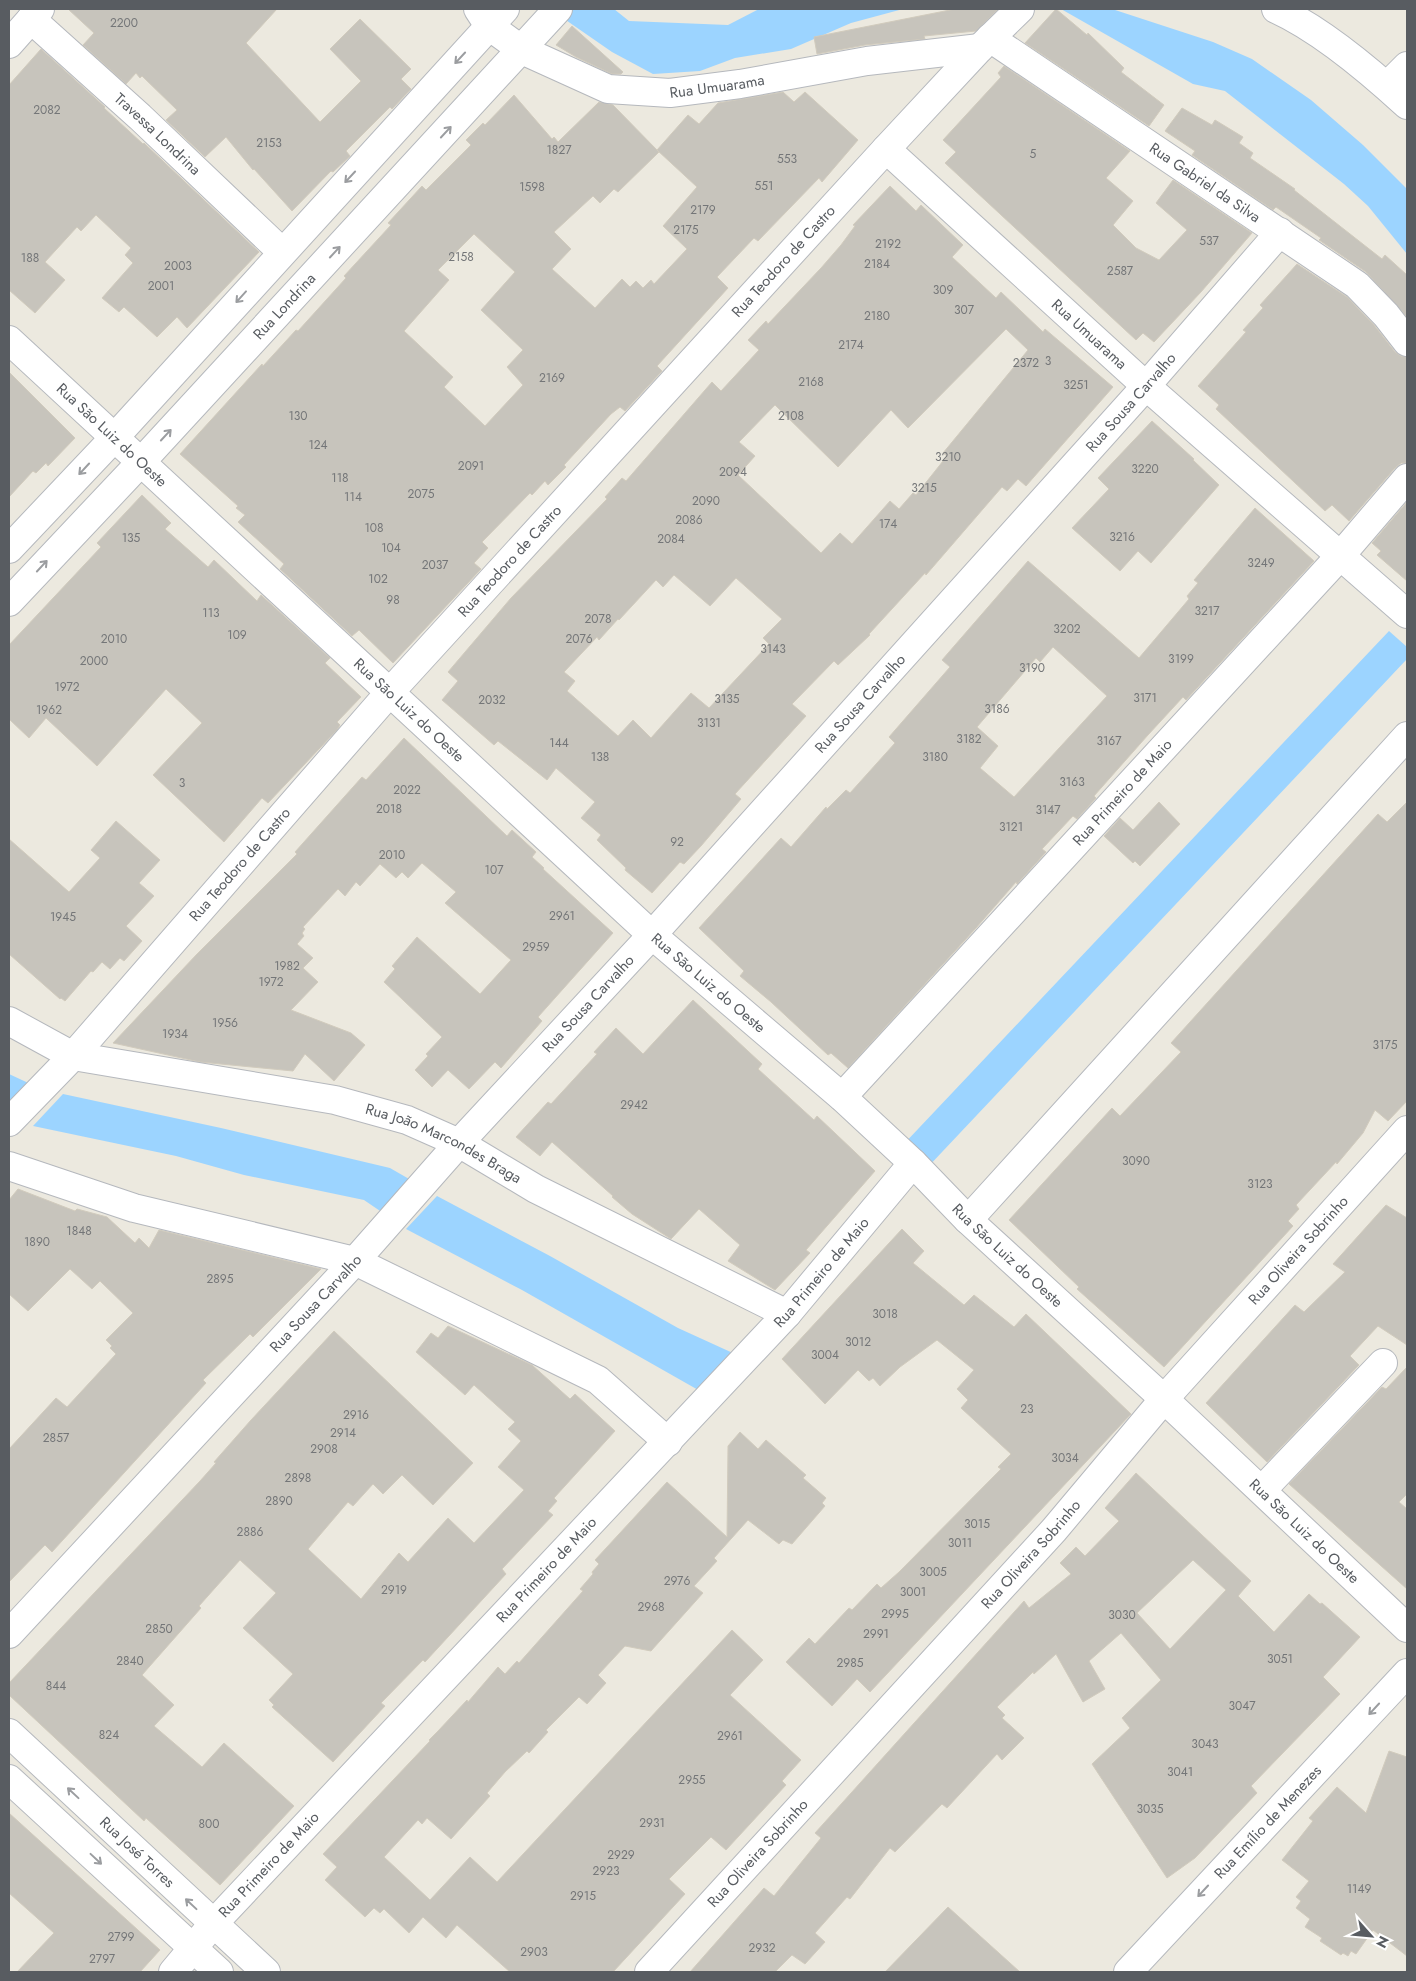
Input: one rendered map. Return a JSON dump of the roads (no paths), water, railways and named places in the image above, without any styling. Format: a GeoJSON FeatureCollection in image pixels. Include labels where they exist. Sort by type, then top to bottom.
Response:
{"type":"FeatureCollection","features":[{"type":"Feature","properties":{"kind":"street","name":"Rua Londrina"},"geometry":{"type":"LineString","coordinates":[[9,602],[141,462],[558,9]]}},
{"type":"Feature","properties":{"kind":"street","name":"Rua Teodoro de Castro"},"geometry":{"type":"LineString","coordinates":[[9,1122],[72,1056],[390,692],[886,149],[985,43],[1020,9]]}},
{"type":"Feature","properties":{"kind":"street"},"geometry":{"type":"LineString","coordinates":[[1276,9],[1301,22],[1347,55],[1407,105]]}},
{"type":"Feature","properties":{"kind":"street"},"geometry":{"type":"LineString","coordinates":[[9,44],[36,14]]}},
{"type":"Feature","properties":{"kind":"street","name":"Travessa Londrina"},"geometry":{"type":"LineString","coordinates":[[36,14],[140,117],[282,252]]}},
{"type":"Feature","properties":{"kind":"street","name":"Rua Umuarama"},"geometry":{"type":"LineString","coordinates":[[490,15],[522,50],[608,88],[670,94],[985,43]]}},
{"type":"Feature","properties":{"kind":"street"},"geometry":{"type":"LineString","coordinates":[[9,549],[114,438],[282,252],[490,15]]}},
{"type":"Feature","properties":{"kind":"street","name":"Rua Gabriel da Silva"},"geometry":{"type":"LineString","coordinates":[[985,43],[1280,232],[1357,285],[1386,315],[1407,342]]}},
{"type":"Feature","properties":{"kind":"street"},"geometry":{"type":"LineString","coordinates":[[1386,86],[1407,66]]}},
{"type":"Feature","properties":{"kind":"street","name":"Rua Umuarama"},"geometry":{"type":"LineString","coordinates":[[886,149],[1146,386],[1407,614]]}},
{"type":"Feature","properties":{"kind":"street","name":"Rua Sousa Carvalho"},"geometry":{"type":"LineString","coordinates":[[9,1634],[355,1261],[459,1143],[652,935],[1146,386],[1280,232]]}},
{"type":"Feature","properties":{"kind":"street","name":"Rua São Luiz do Oeste"},"geometry":{"type":"LineString","coordinates":[[9,340],[652,935],[842,1097],[914,1163],[968,1220],[1262,1490],[1407,1628]]}},
{"type":"Feature","properties":{"kind":"street","name":"Rua Primeiro de Maio"},"geometry":{"type":"LineString","coordinates":[[842,1097],[1341,555],[1404,483]]}},
{"type":"Feature","properties":{"kind":"street"},"geometry":{"type":"LineString","coordinates":[[968,1220],[1407,736]]}},
{"type":"Feature","properties":{"kind":"street","name":"Rua João Marcondes Braga"},"geometry":{"type":"LineString","coordinates":[[9,1021],[72,1056],[335,1100],[407,1120],[459,1143],[536,1189],[787,1314]]}},
{"type":"Feature","properties":{"kind":"street","name":"Rua Oliveira Sobrinho"},"geometry":{"type":"LineString","coordinates":[[649,1972],[1054,1530],[1164,1399],[1407,1130]]}},
{"type":"Feature","properties":{"kind":"street","name":"Rua Primeiro de Maio"},"geometry":{"type":"LineString","coordinates":[[173,1972],[213,1924],[787,1314],[914,1163]]}},
{"type":"Feature","properties":{"kind":"street"},"geometry":{"type":"LineString","coordinates":[[9,1166],[134,1208],[355,1261],[598,1380],[668,1442]]}},
{"type":"Feature","properties":{"kind":"street"},"geometry":{"type":"LineString","coordinates":[[1262,1490],[1383,1364]]}},
{"type":"Feature","properties":{"kind":"street","name":"Rua Emílio de Menezes"},"geometry":{"type":"LineString","coordinates":[[1128,1972],[1407,1673]]}},
{"type":"Feature","properties":{"kind":"street","name":"Rua José Torres"},"geometry":{"type":"LineString","coordinates":[[9,1733],[266,1972]]}},
{"type":"Feature","properties":{"kind":"street"},"geometry":{"type":"LineString","coordinates":[[9,1779],[219,1972]]}},
{"type":"Feature","properties":{"kind":"water"},"geometry":{"type":"Polygon","coordinates":[[[567,9],[614,9],[629,21],[728,25],[759,9],[903,9],[851,23],[791,49],[735,58],[700,71],[653,74],[612,52],[560,16],[567,9]]]}},
{"type":"Feature","properties":{"kind":"water"},"geometry":{"type":"Polygon","coordinates":[[[1061,9],[1112,9],[1213,42],[1252,59],[1311,100],[1363,145],[1407,189],[1407,254],[1368,206],[1344,184],[1225,91],[1193,84],[1061,9]]]}},
{"type":"Feature","properties":{"kind":"water"},"geometry":{"type":"Polygon","coordinates":[[[1389,631],[1407,647],[1407,659],[926,1169],[901,1147],[1389,631]]]}},
{"type":"Feature","properties":{"kind":"water"},"geometry":{"type":"Polygon","coordinates":[[[9,1074],[37,1087],[9,1113],[9,1074]]]}},
{"type":"Feature","properties":{"kind":"water"},"geometry":{"type":"Polygon","coordinates":[[[63,1094],[221,1128],[390,1168],[416,1183],[386,1215],[364,1200],[244,1175],[176,1156],[33,1126],[63,1094]]]}},
{"type":"Feature","properties":{"kind":"water"},"geometry":{"type":"Polygon","coordinates":[[[437,1196],[550,1256],[678,1328],[735,1354],[700,1391],[522,1290],[406,1229],[437,1196]]]}}]}
